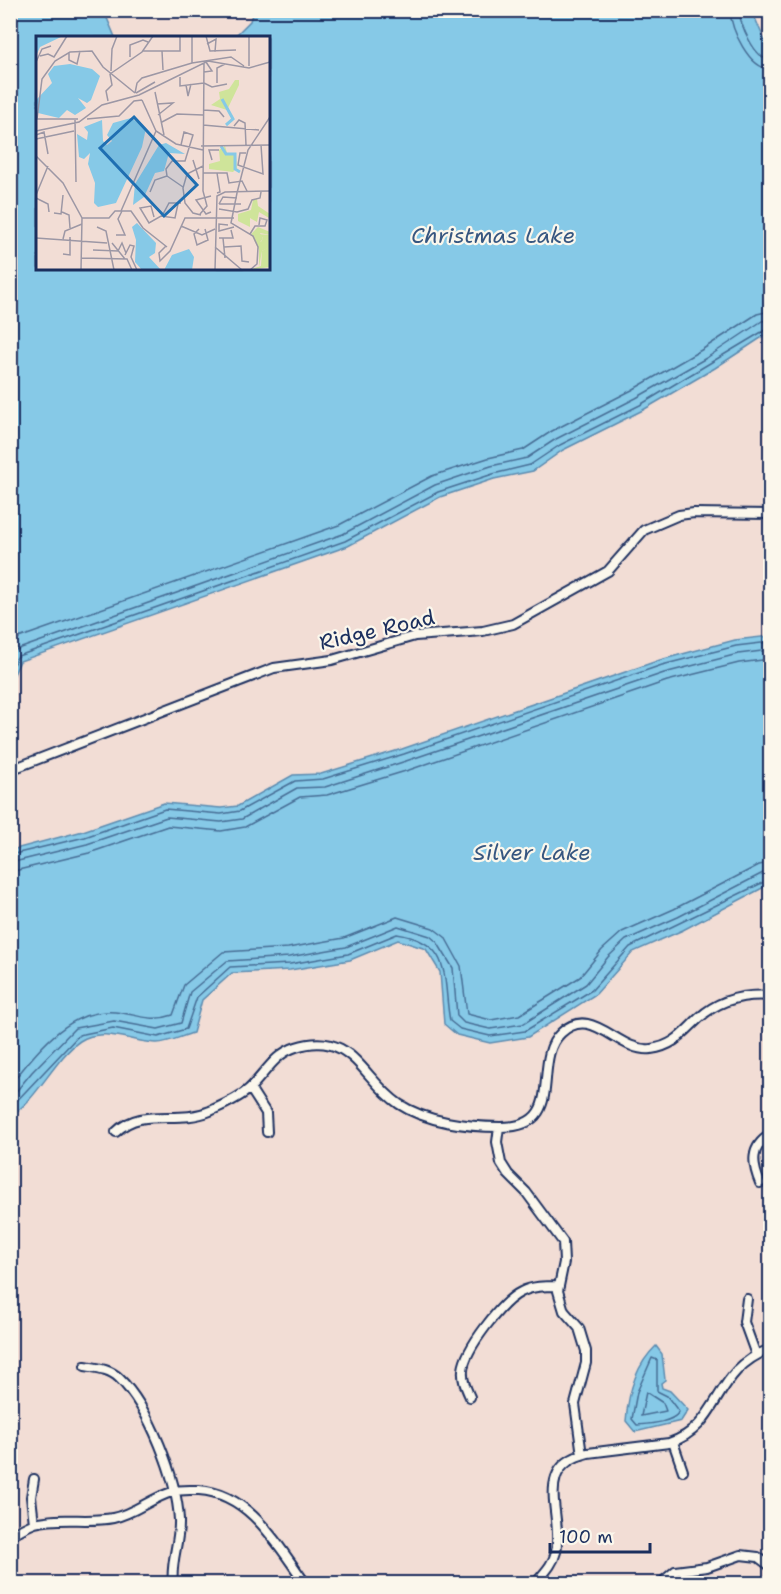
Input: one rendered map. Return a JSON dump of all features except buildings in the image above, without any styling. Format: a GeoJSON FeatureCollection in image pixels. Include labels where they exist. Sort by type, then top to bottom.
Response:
{"type":"FeatureCollection","features":[{"type":"Feature","properties":{"kind":"street","name":"Ridge Road"},"geometry":{"type":"LineString","coordinates":[[10,770],[274,668],[332,660],[415,636],[483,631],[513,624],[608,571],[644,530],[679,515],[694,513],[771,514]]}},
{"type":"Feature","properties":{"kind":"street"},"geometry":{"type":"LineString","coordinates":[[116,1132],[123,1125],[143,1117],[170,1119],[204,1114],[232,1101],[250,1088],[276,1058],[288,1050],[310,1044],[323,1044],[347,1052],[386,1094],[413,1112],[448,1121],[499,1127],[526,1122],[541,1107],[552,1046],[562,1031],[570,1026],[589,1023],[636,1048],[659,1048],[680,1039],[699,1018],[725,1002],[741,997],[771,996]]}},
{"type":"Feature","properties":{"kind":"street"},"geometry":{"type":"LineString","coordinates":[[250,1088],[266,1113],[267,1132]]}},
{"type":"Feature","properties":{"kind":"street"},"geometry":{"type":"LineString","coordinates":[[499,1127],[497,1142],[501,1163],[563,1242],[564,1262],[558,1286],[560,1302],[579,1328],[586,1351],[586,1364],[575,1404],[582,1455]]}},
{"type":"Feature","properties":{"kind":"street"},"geometry":{"type":"LineString","coordinates":[[760,1183],[755,1170],[754,1153],[763,1139],[771,1135]]}},
{"type":"Feature","properties":{"kind":"street"},"geometry":{"type":"LineString","coordinates":[[470,1396],[463,1378],[466,1358],[500,1309],[509,1299],[531,1287],[558,1286]]}},
{"type":"Feature","properties":{"kind":"street"},"geometry":{"type":"LineString","coordinates":[[747,1299],[746,1332],[756,1355]]}},
{"type":"Feature","properties":{"kind":"street"},"geometry":{"type":"LineString","coordinates":[[535,1584],[553,1561],[556,1551],[552,1498],[556,1478],[569,1461],[582,1455],[673,1442],[692,1433],[701,1424],[731,1375],[756,1355],[771,1349]]}},
{"type":"Feature","properties":{"kind":"street"},"geometry":{"type":"LineString","coordinates":[[85,1366],[108,1371],[120,1378],[144,1414],[170,1470],[179,1522],[171,1570],[173,1584]]}},
{"type":"Feature","properties":{"kind":"street"},"geometry":{"type":"LineString","coordinates":[[673,1442],[683,1471]]}},
{"type":"Feature","properties":{"kind":"street"},"geometry":{"type":"LineString","coordinates":[[34,1479],[31,1497],[34,1523]]}},
{"type":"Feature","properties":{"kind":"street"},"geometry":{"type":"LineString","coordinates":[[10,1536],[34,1523],[98,1521],[119,1517],[175,1490],[210,1491],[243,1506],[274,1539],[306,1584]]}},
{"type":"Feature","properties":{"kind":"street"},"geometry":{"type":"LineString","coordinates":[[660,1584],[675,1571],[707,1567],[741,1555],[758,1557],[771,1566]]}},
{"type":"Feature","properties":{"kind":"water","name":"Christmas Lake"},"geometry":{"type":"Polygon","coordinates":[[[10,11],[104,11],[115,36],[36,36],[36,270],[270,270],[270,36],[235,36],[250,21],[253,11],[752,11],[770,53],[770,332],[715,368],[643,410],[563,450],[533,471],[494,479],[440,497],[348,546],[20,661],[11,681],[10,11]]]}},
{"type":"Feature","properties":{"kind":"water","name":"Silver Lake"},"geometry":{"type":"Polygon","coordinates":[[[770,636],[770,884],[683,930],[633,952],[596,994],[528,1037],[490,1043],[457,1035],[444,1024],[440,972],[426,949],[398,940],[350,960],[290,970],[232,973],[202,1000],[193,1033],[170,1041],[157,1043],[99,1035],[80,1041],[62,1058],[28,1101],[11,1115],[11,850],[83,831],[164,803],[221,808],[238,806],[293,775],[321,774],[402,749],[660,660],[735,640],[770,636]]]}},
{"type":"Feature","properties":{"kind":"water"},"geometry":{"type":"Polygon","coordinates":[[[656,1346],[662,1354],[665,1380],[661,1383],[662,1388],[670,1391],[688,1410],[681,1421],[635,1432],[626,1421],[631,1390],[643,1362],[656,1346]]]}}]}
